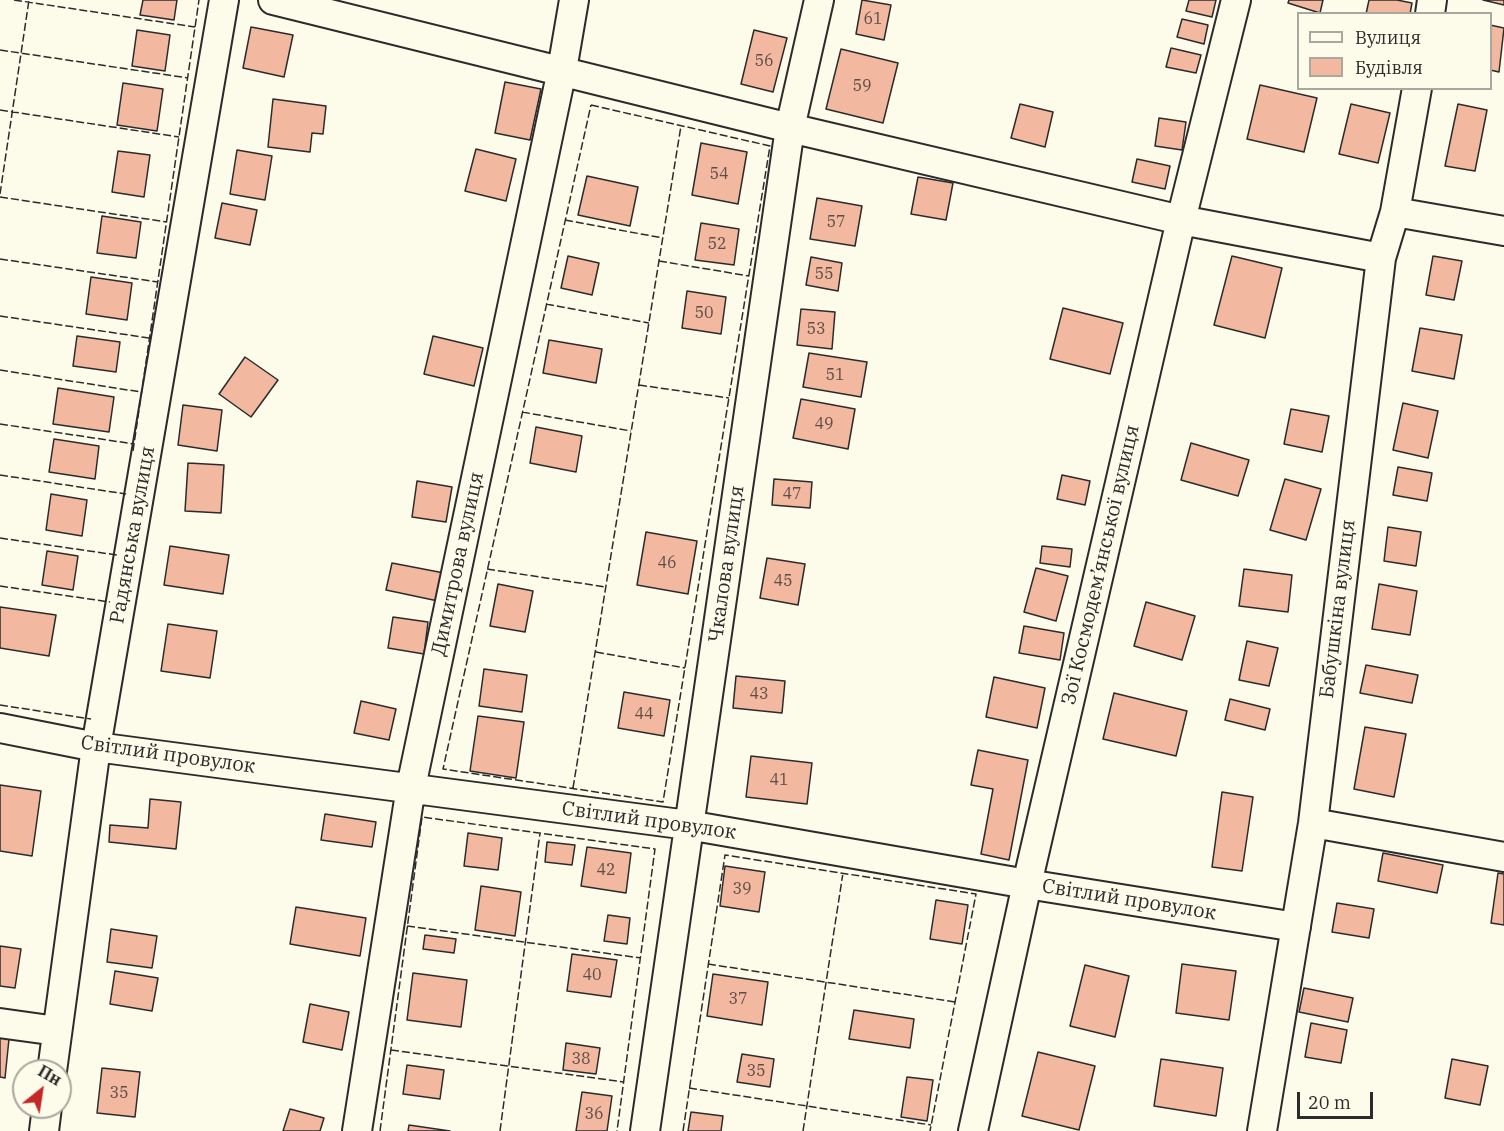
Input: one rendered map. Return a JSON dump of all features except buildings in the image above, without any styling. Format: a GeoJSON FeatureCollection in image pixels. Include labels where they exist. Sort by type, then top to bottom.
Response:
{"type":"FeatureCollection","features":[{"type":"Feature","properties":{"kind":"street","name":"Радянська вулиця"},"geometry":{"type":"LineString","coordinates":[[54,1059],[96,747],[224,0]]}},
{"type":"Feature","properties":{"kind":"street"},"geometry":{"type":"LineString","coordinates":[[273,0],[790,128],[1181,220],[1381,258]]}},
{"type":"Feature","properties":{"kind":"street","name":"Димитрова вулиця"},"geometry":{"type":"LineString","coordinates":[[357,1131],[411,787],[562,70],[574,0]]}},
{"type":"Feature","properties":{"kind":"street","name":"Чкалова вулиця"},"geometry":{"type":"LineString","coordinates":[[645,1131],[790,128],[819,0]]}},
{"type":"Feature","properties":{"kind":"street","name":"Зої Космодем’янської вулиця"},"geometry":{"type":"LineString","coordinates":[[973,1131],[1027,884],[1181,220],[1236,0]]}},
{"type":"Feature","properties":{"kind":"street","name":"Бабушкіна вулиця"},"geometry":{"type":"LineString","coordinates":[[1262,1131],[1313,823],[1381,258],[1395,212],[1417,90]]}},
{"type":"Feature","properties":{"kind":"street"},"geometry":{"type":"LineString","coordinates":[[1395,212],[1504,231]]}},
{"type":"Feature","properties":{"kind":"street","name":"Світлий провулок"},"geometry":{"type":"LineString","coordinates":[[0,728],[96,747],[688,825],[1027,884],[1296,927]]}},
{"type":"Feature","properties":{"kind":"street"},"geometry":{"type":"LineString","coordinates":[[1313,823],[1504,856]]}},
{"type":"Feature","properties":{"kind":"street"},"geometry":{"type":"LineString","coordinates":[[0,1023],[57,1031]]}},
{"type":"Feature","properties":{"kind":"fence"},"geometry":{"type":"LineString","coordinates":[[14,0],[195,27]]}},
{"type":"Feature","properties":{"kind":"fence"},"geometry":{"type":"LineString","coordinates":[[0,194],[29,0]]}},
{"type":"Feature","properties":{"kind":"fence"},"geometry":{"type":"LineString","coordinates":[[133,451],[199,0]]}},
{"type":"Feature","properties":{"kind":"fence"},"geometry":{"type":"LineString","coordinates":[[0,50],[188,78]]}},
{"type":"Feature","properties":{"kind":"fence"},"geometry":{"type":"LineString","coordinates":[[591,105],[770,146],[663,802],[443,769],[591,105]]}},
{"type":"Feature","properties":{"kind":"fence"},"geometry":{"type":"LineString","coordinates":[[0,110],[179,137]]}},
{"type":"Feature","properties":{"kind":"fence"},"geometry":{"type":"LineString","coordinates":[[573,788],[681,126]]}},
{"type":"Feature","properties":{"kind":"fence"},"geometry":{"type":"LineString","coordinates":[[0,197],[167,222]]}},
{"type":"Feature","properties":{"kind":"fence"},"geometry":{"type":"LineString","coordinates":[[565,220],[663,238]]}},
{"type":"Feature","properties":{"kind":"fence"},"geometry":{"type":"LineString","coordinates":[[0,259],[158,282]]}},
{"type":"Feature","properties":{"kind":"fence"},"geometry":{"type":"LineString","coordinates":[[659,261],[749,276]]}},
{"type":"Feature","properties":{"kind":"fence"},"geometry":{"type":"LineString","coordinates":[[546,304],[649,323]]}},
{"type":"Feature","properties":{"kind":"fence"},"geometry":{"type":"LineString","coordinates":[[0,316],[149,338]]}},
{"type":"Feature","properties":{"kind":"fence"},"geometry":{"type":"LineString","coordinates":[[0,370],[141,392]]}},
{"type":"Feature","properties":{"kind":"fence"},"geometry":{"type":"LineString","coordinates":[[639,385],[729,398]]}},
{"type":"Feature","properties":{"kind":"fence"},"geometry":{"type":"LineString","coordinates":[[522,412],[631,431]]}},
{"type":"Feature","properties":{"kind":"fence"},"geometry":{"type":"LineString","coordinates":[[0,424],[134,444]]}},
{"type":"Feature","properties":{"kind":"fence"},"geometry":{"type":"LineString","coordinates":[[0,475],[126,494]]}},
{"type":"Feature","properties":{"kind":"fence"},"geometry":{"type":"LineString","coordinates":[[0,538],[117,555]]}},
{"type":"Feature","properties":{"kind":"fence"},"geometry":{"type":"LineString","coordinates":[[487,569],[606,587]]}},
{"type":"Feature","properties":{"kind":"fence"},"geometry":{"type":"LineString","coordinates":[[0,586],[110,602]]}},
{"type":"Feature","properties":{"kind":"fence"},"geometry":{"type":"LineString","coordinates":[[596,652],[685,668]]}},
{"type":"Feature","properties":{"kind":"fence"},"geometry":{"type":"LineString","coordinates":[[0,705],[91,719]]}},
{"type":"Feature","properties":{"kind":"fence"},"geometry":{"type":"LineString","coordinates":[[380,1131],[422,817],[655,849],[617,1131]]}},
{"type":"Feature","properties":{"kind":"fence"},"geometry":{"type":"LineString","coordinates":[[500,1131],[540,833]]}},
{"type":"Feature","properties":{"kind":"fence"},"geometry":{"type":"LineString","coordinates":[[683,1131],[725,855],[976,894],[930,1131]]}},
{"type":"Feature","properties":{"kind":"fence"},"geometry":{"type":"LineString","coordinates":[[803,1131],[843,873]]}},
{"type":"Feature","properties":{"kind":"fence"},"geometry":{"type":"LineString","coordinates":[[407,926],[641,958]]}},
{"type":"Feature","properties":{"kind":"fence"},"geometry":{"type":"LineString","coordinates":[[708,964],[955,1002]]}},
{"type":"Feature","properties":{"kind":"fence"},"geometry":{"type":"LineString","coordinates":[[391,1050],[624,1082]]}},
{"type":"Feature","properties":{"kind":"fence"},"geometry":{"type":"LineString","coordinates":[[689,1088],[931,1125]]}}]}
